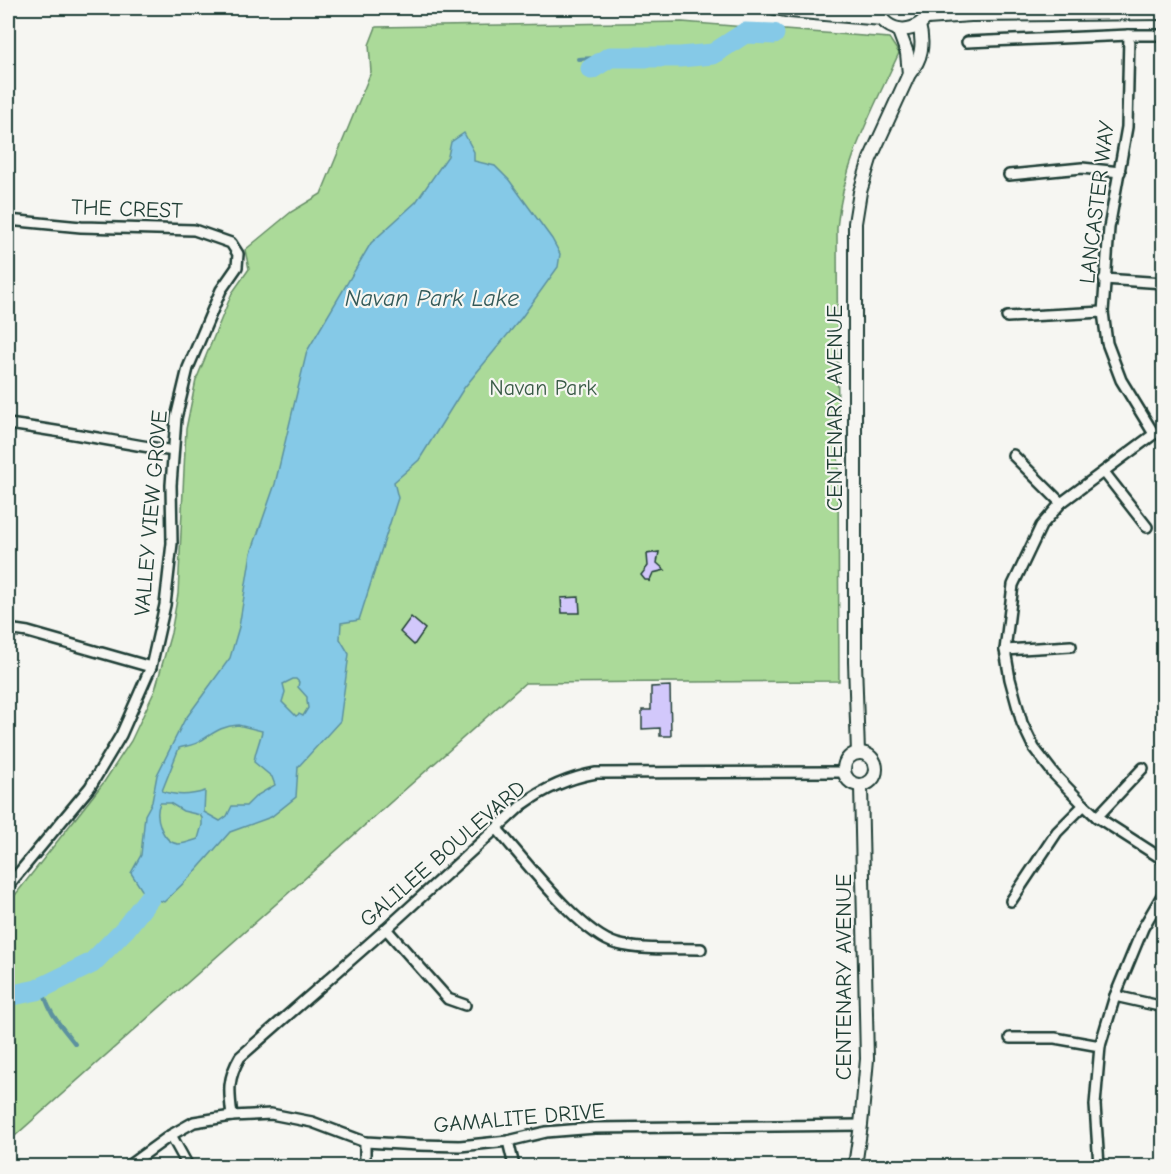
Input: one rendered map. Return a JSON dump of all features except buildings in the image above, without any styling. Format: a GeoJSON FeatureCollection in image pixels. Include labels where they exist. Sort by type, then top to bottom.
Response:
{"type":"FeatureCollection","features":[{"type":"Feature","properties":{"kind":"street"},"geometry":{"type":"LineString","coordinates":[[775,8],[790,11],[880,13],[889,26],[898,29],[912,29],[925,17],[1126,10],[1164,13]]}},
{"type":"Feature","properties":{"kind":"street","name":"CENTENARY AVENUE"},"geometry":{"type":"LineString","coordinates":[[858,753],[855,651],[855,223],[860,192],[870,159],[909,74],[918,64],[925,17]]}},
{"type":"Feature","properties":{"kind":"street"},"geometry":{"type":"LineString","coordinates":[[898,29],[907,54],[909,74]]}},
{"type":"Feature","properties":{"kind":"street","name":"LANCASTER WAY"},"geometry":{"type":"LineString","coordinates":[[1129,35],[1127,127],[1109,228],[1103,312],[1107,343],[1121,380],[1159,432]]}},
{"type":"Feature","properties":{"kind":"street"},"geometry":{"type":"LineString","coordinates":[[967,42],[1164,35]]}},
{"type":"Feature","properties":{"kind":"street"},"geometry":{"type":"LineString","coordinates":[[1009,175],[1082,168],[1120,172]]}},
{"type":"Feature","properties":{"kind":"street","name":"THE CREST"},"geometry":{"type":"LineString","coordinates":[[8,220],[81,227],[194,230],[231,243],[238,254]]}},
{"type":"Feature","properties":{"kind":"street","name":"VALLEY VIEW GROVE"},"geometry":{"type":"LineString","coordinates":[[8,886],[90,787],[121,735],[151,667],[165,605],[170,564],[176,418],[188,368],[221,290],[237,267],[238,254]]}},
{"type":"Feature","properties":{"kind":"street"},"geometry":{"type":"LineString","coordinates":[[1104,279],[1164,283]]}},
{"type":"Feature","properties":{"kind":"street"},"geometry":{"type":"LineString","coordinates":[[1007,317],[1103,312]]}},
{"type":"Feature","properties":{"kind":"street"},"geometry":{"type":"LineString","coordinates":[[8,424],[173,451]]}},
{"type":"Feature","properties":{"kind":"street"},"geometry":{"type":"LineString","coordinates":[[1159,432],[1061,502],[1041,526],[1013,585],[1005,650],[1022,723],[1034,748],[1053,774],[1097,817],[1164,860]]}},
{"type":"Feature","properties":{"kind":"street"},"geometry":{"type":"LineString","coordinates":[[1013,455],[1061,502]]}},
{"type":"Feature","properties":{"kind":"street"},"geometry":{"type":"LineString","coordinates":[[1104,472],[1147,527]]}},
{"type":"Feature","properties":{"kind":"street"},"geometry":{"type":"LineString","coordinates":[[8,629],[28,632],[151,667]]}},
{"type":"Feature","properties":{"kind":"street"},"geometry":{"type":"LineString","coordinates":[[1005,650],[1071,646]]}},
{"type":"Feature","properties":{"kind":"street"},"geometry":{"type":"LineString","coordinates":[[858,753],[868,755],[875,762],[874,778],[867,785],[861,786],[848,781],[844,771],[846,762],[858,753]]}},
{"type":"Feature","properties":{"kind":"street"},"geometry":{"type":"LineString","coordinates":[[1097,817],[1143,768]]}},
{"type":"Feature","properties":{"kind":"street","name":"GALILEE BOULEVARD"},"geometry":{"type":"LineString","coordinates":[[231,1116],[229,1091],[231,1073],[240,1057],[386,929],[522,805],[541,792],[577,776],[596,773],[844,771]]}},
{"type":"Feature","properties":{"kind":"street","name":"CENTENARY AVENUE"},"geometry":{"type":"LineString","coordinates":[[855,1167],[867,1059],[861,786]]}},
{"type":"Feature","properties":{"kind":"street"},"geometry":{"type":"LineString","coordinates":[[1011,901],[1057,832],[1084,805]]}},
{"type":"Feature","properties":{"kind":"street"},"geometry":{"type":"LineString","coordinates":[[497,829],[572,913],[592,932],[616,944],[645,948],[701,949]]}},
{"type":"Feature","properties":{"kind":"street"},"geometry":{"type":"LineString","coordinates":[[1066,1167],[1099,1165],[1095,1105],[1100,1046],[1115,996],[1143,928],[1164,892]]}},
{"type":"Feature","properties":{"kind":"street"},"geometry":{"type":"LineString","coordinates":[[386,929],[448,999],[465,1005]]}},
{"type":"Feature","properties":{"kind":"street"},"geometry":{"type":"LineString","coordinates":[[1115,996],[1164,1007]]}},
{"type":"Feature","properties":{"kind":"street"},"geometry":{"type":"LineString","coordinates":[[1010,1038],[1055,1038],[1100,1046]]}},
{"type":"Feature","properties":{"kind":"street","name":"GAMALITE DRIVE"},"geometry":{"type":"LineString","coordinates":[[128,1167],[171,1135],[194,1122],[231,1116],[271,1114],[312,1122],[364,1142],[460,1146],[508,1141],[546,1132],[595,1128],[861,1125]]}},
{"type":"Feature","properties":{"kind":"street"},"geometry":{"type":"LineString","coordinates":[[171,1135],[188,1167]]}},
{"type":"Feature","properties":{"kind":"street"},"geometry":{"type":"LineString","coordinates":[[508,1141],[514,1167]]}},
{"type":"Feature","properties":{"kind":"street"},"geometry":{"type":"LineString","coordinates":[[364,1142],[365,1167]]}},
{"type":"Feature","properties":{"kind":"green space","name":"Navan Park"},"geometry":{"type":"Polygon","coordinates":[[[682,22],[889,38],[899,53],[852,159],[840,204],[837,228],[839,681],[525,683],[8,1142],[8,904],[104,782],[131,741],[155,690],[171,633],[178,594],[186,429],[196,380],[232,293],[249,269],[245,250],[291,212],[321,194],[371,72],[369,45],[376,27],[682,22]]]}},
{"type":"Feature","properties":{"kind":"water","name":"Navan Park Lake"},"geometry":{"type":"Polygon","coordinates":[[[464,133],[474,152],[474,161],[495,166],[509,180],[552,239],[560,254],[558,267],[522,317],[464,388],[419,460],[394,482],[398,498],[359,620],[341,623],[340,639],[349,654],[340,721],[298,767],[296,797],[271,817],[230,832],[193,874],[164,902],[145,895],[131,873],[141,855],[145,815],[152,802],[157,775],[184,721],[230,658],[239,627],[251,553],[275,484],[307,351],[371,243],[416,202],[448,156],[451,142],[464,133]],[[293,679],[283,684],[285,692],[282,702],[296,716],[299,714],[303,716],[308,708],[307,697],[298,687],[299,682],[293,679]],[[238,725],[227,727],[197,743],[179,748],[162,791],[183,795],[205,791],[204,812],[220,821],[227,816],[232,806],[246,806],[256,796],[275,785],[272,777],[254,762],[262,731],[238,725]],[[160,803],[158,808],[161,828],[168,839],[178,844],[198,839],[202,825],[200,815],[183,811],[170,803],[160,803]]]}},
{"type":"Feature","properties":{"kind":"waterway"},"geometry":{"type":"LineString","coordinates":[[591,69],[610,57],[680,57],[713,54],[745,33],[774,34]]}},
{"type":"Feature","properties":{"kind":"waterway"},"geometry":{"type":"LineString","coordinates":[[578,59],[610,57]]}},
{"type":"Feature","properties":{"kind":"waterway"},"geometry":{"type":"LineString","coordinates":[[8,996],[37,990],[92,963],[125,929],[150,897]]}},
{"type":"Feature","properties":{"kind":"waterway"},"geometry":{"type":"LineString","coordinates":[[43,988],[47,1004],[75,1044]]}}]}
